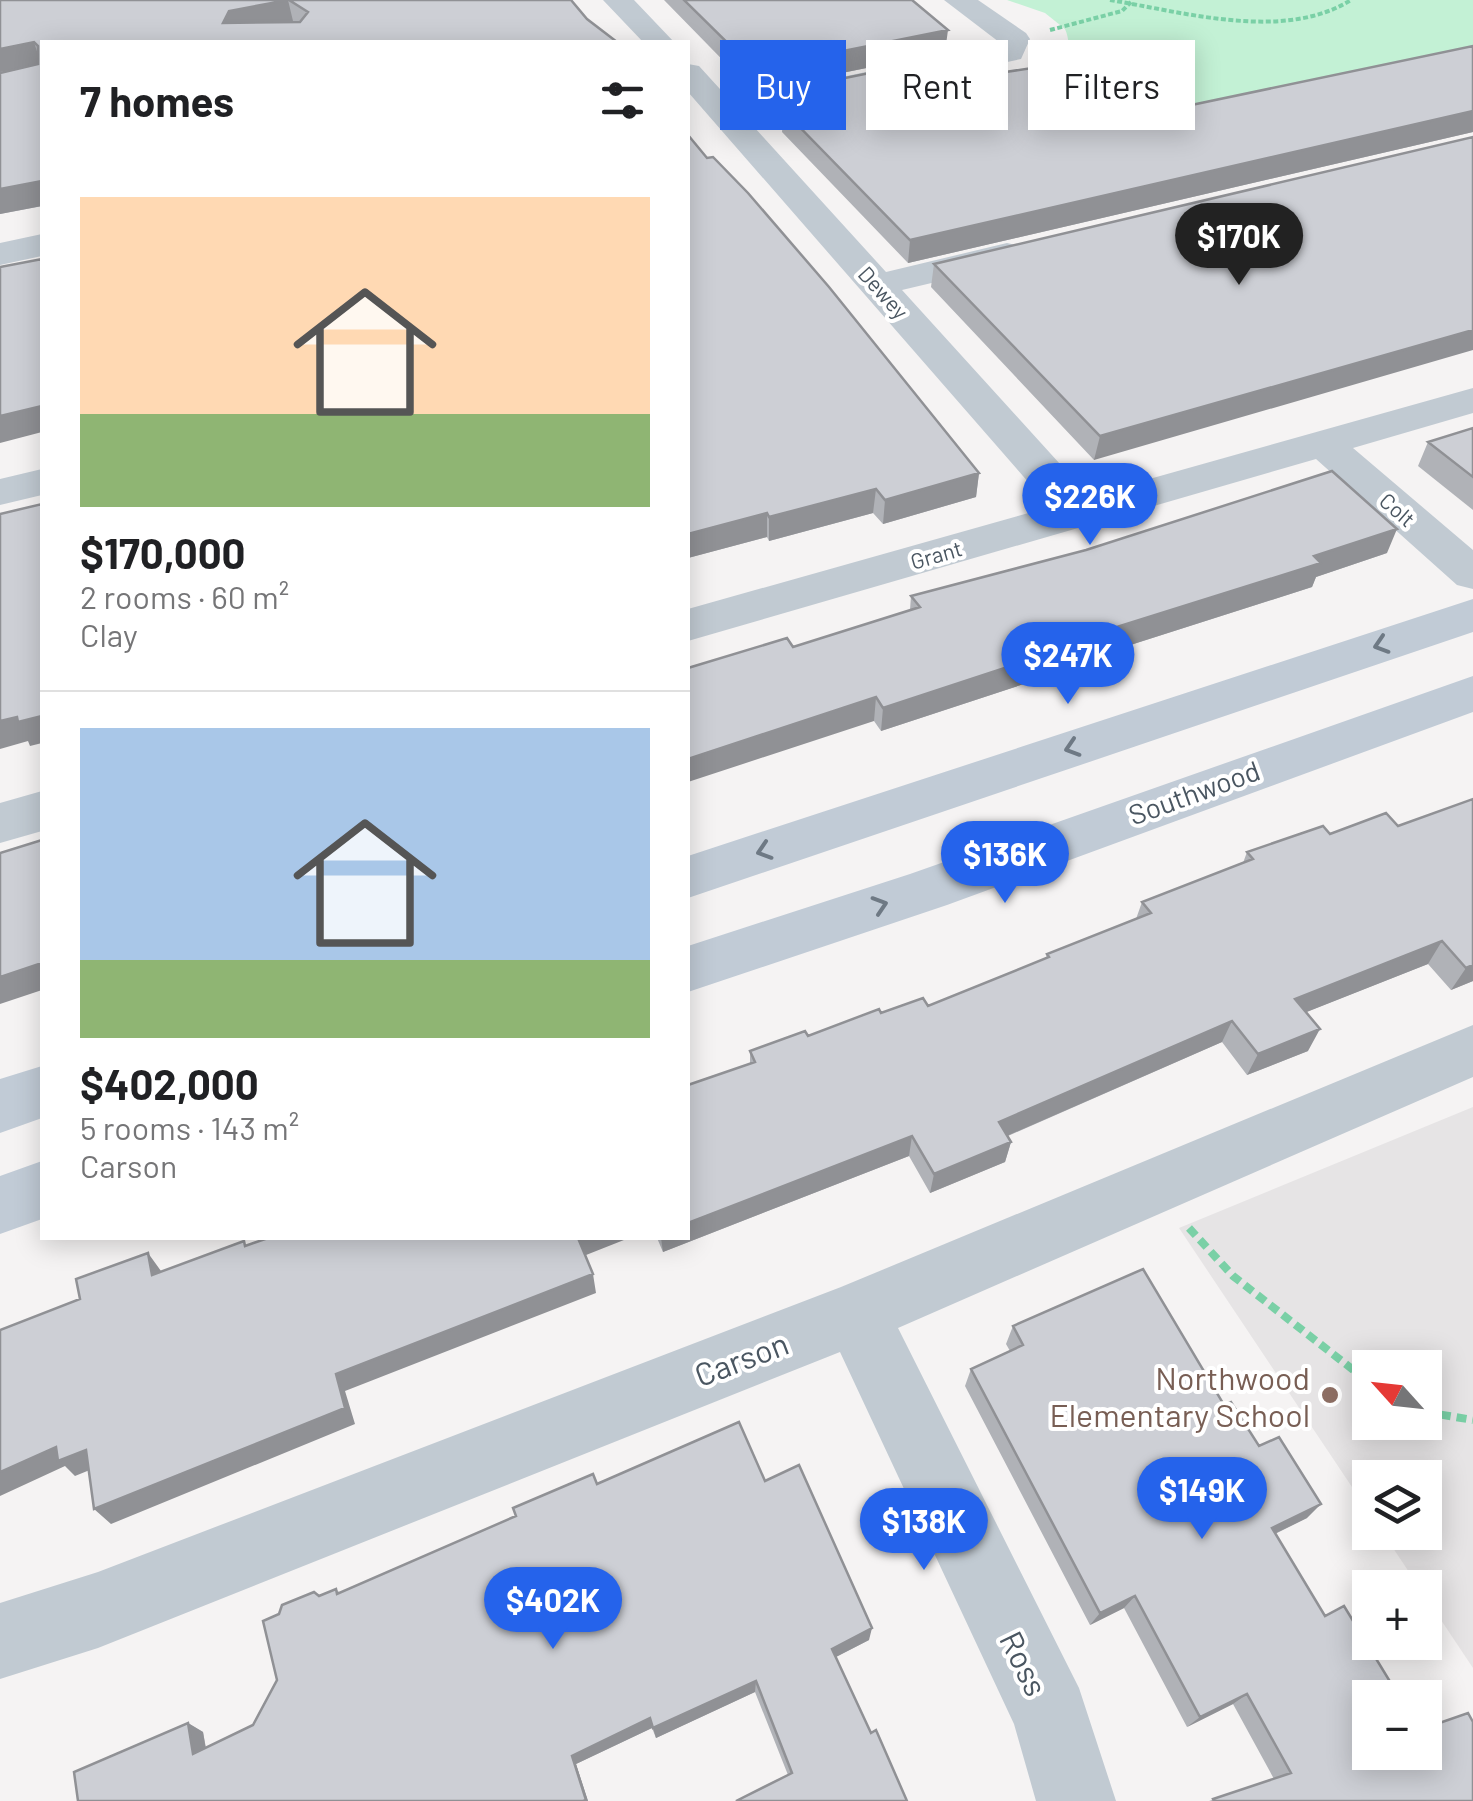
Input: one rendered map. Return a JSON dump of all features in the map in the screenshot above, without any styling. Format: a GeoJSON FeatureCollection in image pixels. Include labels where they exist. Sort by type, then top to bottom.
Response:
{"type":"FeatureCollection","features":[{"type":"Feature","properties":{"kind":"street"},"geometry":{"type":"LineString","coordinates":[[618,0],[657,40]]}},
{"type":"Feature","properties":{"kind":"street"},"geometry":{"type":"LineString","coordinates":[[846,85],[1010,52],[1015,39],[959,0]]}},
{"type":"Feature","properties":{"kind":"street","name":"Dewey"},"geometry":{"type":"LineString","coordinates":[[690,75],[720,108]]}},
{"type":"Feature","properties":{"kind":"street","name":"Dewey"},"geometry":{"type":"LineString","coordinates":[[740,130],[1080,512]]}},
{"type":"Feature","properties":{"kind":"street"},"geometry":{"type":"LineString","coordinates":[[0,254],[40,245]]}},
{"type":"Feature","properties":{"kind":"street"},"geometry":{"type":"LineString","coordinates":[[878,285],[1032,248]]}},
{"type":"Feature","properties":{"kind":"street","name":"Grant"},"geometry":{"type":"LineString","coordinates":[[690,625],[1473,400]]}},
{"type":"Feature","properties":{"kind":"street","name":"Colt"},"geometry":{"type":"LineString","coordinates":[[1324,444],[1473,574]]}},
{"type":"Feature","properties":{"kind":"street"},"geometry":{"type":"LineString","coordinates":[[0,492],[40,482]]}},
{"type":"Feature","properties":{"kind":"street"},"geometry":{"type":"LineString","coordinates":[[690,875],[1473,614]]}},
{"type":"Feature","properties":{"kind":"street","name":"Southwood"},"geometry":{"type":"LineString","coordinates":[[690,968],[928,890],[1473,694]]}},
{"type":"Feature","properties":{"kind":"street"},"geometry":{"type":"LineString","coordinates":[[0,824],[40,812]]}},
{"type":"Feature","properties":{"kind":"street","name":"Carson"},"geometry":{"type":"LineString","coordinates":[[0,1641],[116,1603],[856,1313],[1473,1050]]}},
{"type":"Feature","properties":{"kind":"street"},"geometry":{"type":"LineString","coordinates":[[0,1106],[40,1093]]}},
{"type":"Feature","properties":{"kind":"street"},"geometry":{"type":"LineString","coordinates":[[0,1205],[40,1191]]}},
{"type":"Feature","properties":{"kind":"street","name":"Ross"},"geometry":{"type":"LineString","coordinates":[[856,1313],[1050,1716],[1076,1801]]}},
{"type":"Feature","properties":{"kind":"path"},"geometry":{"type":"LineString","coordinates":[[1110,0],[1223,20],[1319,14],[1343,8],[1350,0]]}},
{"type":"Feature","properties":{"kind":"path"},"geometry":{"type":"LineString","coordinates":[[1015,39],[1122,12],[1131,2]]}},
{"type":"Feature","properties":{"kind":"path"},"geometry":{"type":"LineString","coordinates":[[1185,1223],[1233,1276],[1352,1369]]}},
{"type":"Feature","properties":{"kind":"path"},"geometry":{"type":"LineString","coordinates":[[1442,1415],[1473,1420]]}},
{"type":"Feature","properties":{"kind":"shaded area","name":"Northwood Elementary School"},"geometry":{"type":"Polygon","coordinates":[[[1473,1107],[1473,1668],[1442,1622],[1442,1570],[1408,1570],[1394,1550],[1442,1550],[1442,1460],[1352,1460],[1352,1487],[1179,1228],[1473,1107]]]}},
{"type":"Feature","properties":{"kind":"green space"},"geometry":{"type":"Polygon","coordinates":[[[1007,0],[1473,0],[1473,49],[1195,107],[1195,40],[1068,40],[1065,29],[1045,13],[1007,0]]]}},
{"type":"Feature","properties":{"kind":"building"},"geometry":{"type":"Polygon","coordinates":[[[0,0],[288,0],[229,11],[223,23],[300,22],[308,12],[289,0],[571,0],[587,19],[614,40],[40,40],[40,181],[0,189],[0,73],[38,64],[38,46],[34,42],[0,49],[0,0]]]}},
{"type":"Feature","properties":{"kind":"building"},"geometry":{"type":"Polygon","coordinates":[[[684,0],[912,0],[948,30],[898,40],[866,40],[866,46],[846,51],[846,40],[725,40],[684,0]]]}},
{"type":"Feature","properties":{"kind":"building"},"geometry":{"type":"Polygon","coordinates":[[[1473,46],[1473,111],[910,240],[803,130],[846,130],[846,78],[866,74],[866,130],[1008,130],[1008,72],[1028,69],[1028,130],[1195,130],[1195,104],[1473,46]]]}},
{"type":"Feature","properties":{"kind":"building"},"geometry":{"type":"Polygon","coordinates":[[[690,137],[707,158],[713,157],[748,193],[829,287],[979,473],[885,500],[876,489],[769,517],[767,513],[690,533],[690,137]]]}},
{"type":"Feature","properties":{"kind":"building"},"geometry":{"type":"Polygon","coordinates":[[[1473,137],[1473,330],[1100,436],[934,264],[1473,137]]]}},
{"type":"Feature","properties":{"kind":"building"},"geometry":{"type":"Polygon","coordinates":[[[40,259],[40,406],[0,416],[0,267],[40,259]]]}},
{"type":"Feature","properties":{"kind":"building"},"geometry":{"type":"Polygon","coordinates":[[[1473,428],[1473,477],[1428,442],[1473,428]]]}},
{"type":"Feature","properties":{"kind":"building"},"geometry":{"type":"Polygon","coordinates":[[[1332,471],[1397,529],[1314,556],[1321,563],[1050,648],[1053,652],[883,708],[876,697],[690,758],[690,667],[787,638],[793,647],[920,607],[911,596],[1086,550],[1332,471]]]}},
{"type":"Feature","properties":{"kind":"building"},"geometry":{"type":"Polygon","coordinates":[[[40,504],[40,716],[18,722],[17,717],[0,721],[0,514],[40,504]]]}},
{"type":"Feature","properties":{"kind":"building"},"geometry":{"type":"Polygon","coordinates":[[[1473,799],[1473,965],[1466,968],[1442,941],[1295,999],[1320,1029],[1258,1054],[1232,1021],[999,1122],[1011,1142],[934,1174],[912,1136],[690,1222],[690,1084],[755,1062],[750,1051],[805,1031],[808,1036],[879,1009],[881,1013],[923,998],[928,1006],[1049,957],[1047,954],[1151,913],[1142,902],[1253,859],[1247,852],[1323,826],[1330,834],[1386,813],[1398,826],[1473,799]]]}},
{"type":"Feature","properties":{"kind":"building"},"geometry":{"type":"Polygon","coordinates":[[[40,841],[40,964],[0,977],[0,853],[40,841]]]}},
{"type":"Feature","properties":{"kind":"building"},"geometry":{"type":"Polygon","coordinates":[[[262,1240],[579,1240],[593,1274],[336,1374],[345,1408],[94,1509],[86,1450],[58,1461],[56,1447],[0,1472],[0,1330],[80,1299],[76,1279],[148,1253],[152,1275],[244,1241],[245,1246],[262,1240]]]}},
{"type":"Feature","properties":{"kind":"building"},"geometry":{"type":"Polygon","coordinates":[[[1143,1269],[1224,1405],[1231,1402],[1259,1446],[1279,1437],[1321,1504],[1272,1528],[1325,1616],[1344,1606],[1352,1619],[1352,1660],[1377,1660],[1389,1680],[1352,1680],[1352,1770],[1442,1770],[1442,1722],[1468,1713],[1473,1722],[1473,1801],[1214,1801],[1291,1773],[1247,1694],[1200,1717],[1135,1596],[1100,1613],[971,1369],[1023,1345],[1013,1326],[1143,1269]]]}},
{"type":"Feature","properties":{"kind":"building"},"geometry":{"type":"Polygon","coordinates":[[[739,1422],[765,1481],[799,1465],[872,1628],[832,1649],[871,1733],[876,1730],[907,1801],[736,1801],[792,1773],[756,1681],[653,1728],[650,1718],[572,1756],[586,1800],[583,1801],[78,1801],[74,1772],[188,1723],[193,1754],[253,1725],[277,1680],[263,1621],[279,1614],[282,1605],[314,1592],[319,1596],[336,1589],[337,1594],[516,1516],[513,1508],[593,1474],[597,1484],[739,1422]]]}},
{"type":"Feature","properties":{"kind":"place","name":"Northwood Elementary School"},"geometry":{"type":"Point","coordinates":[1330,1395]}}]}
